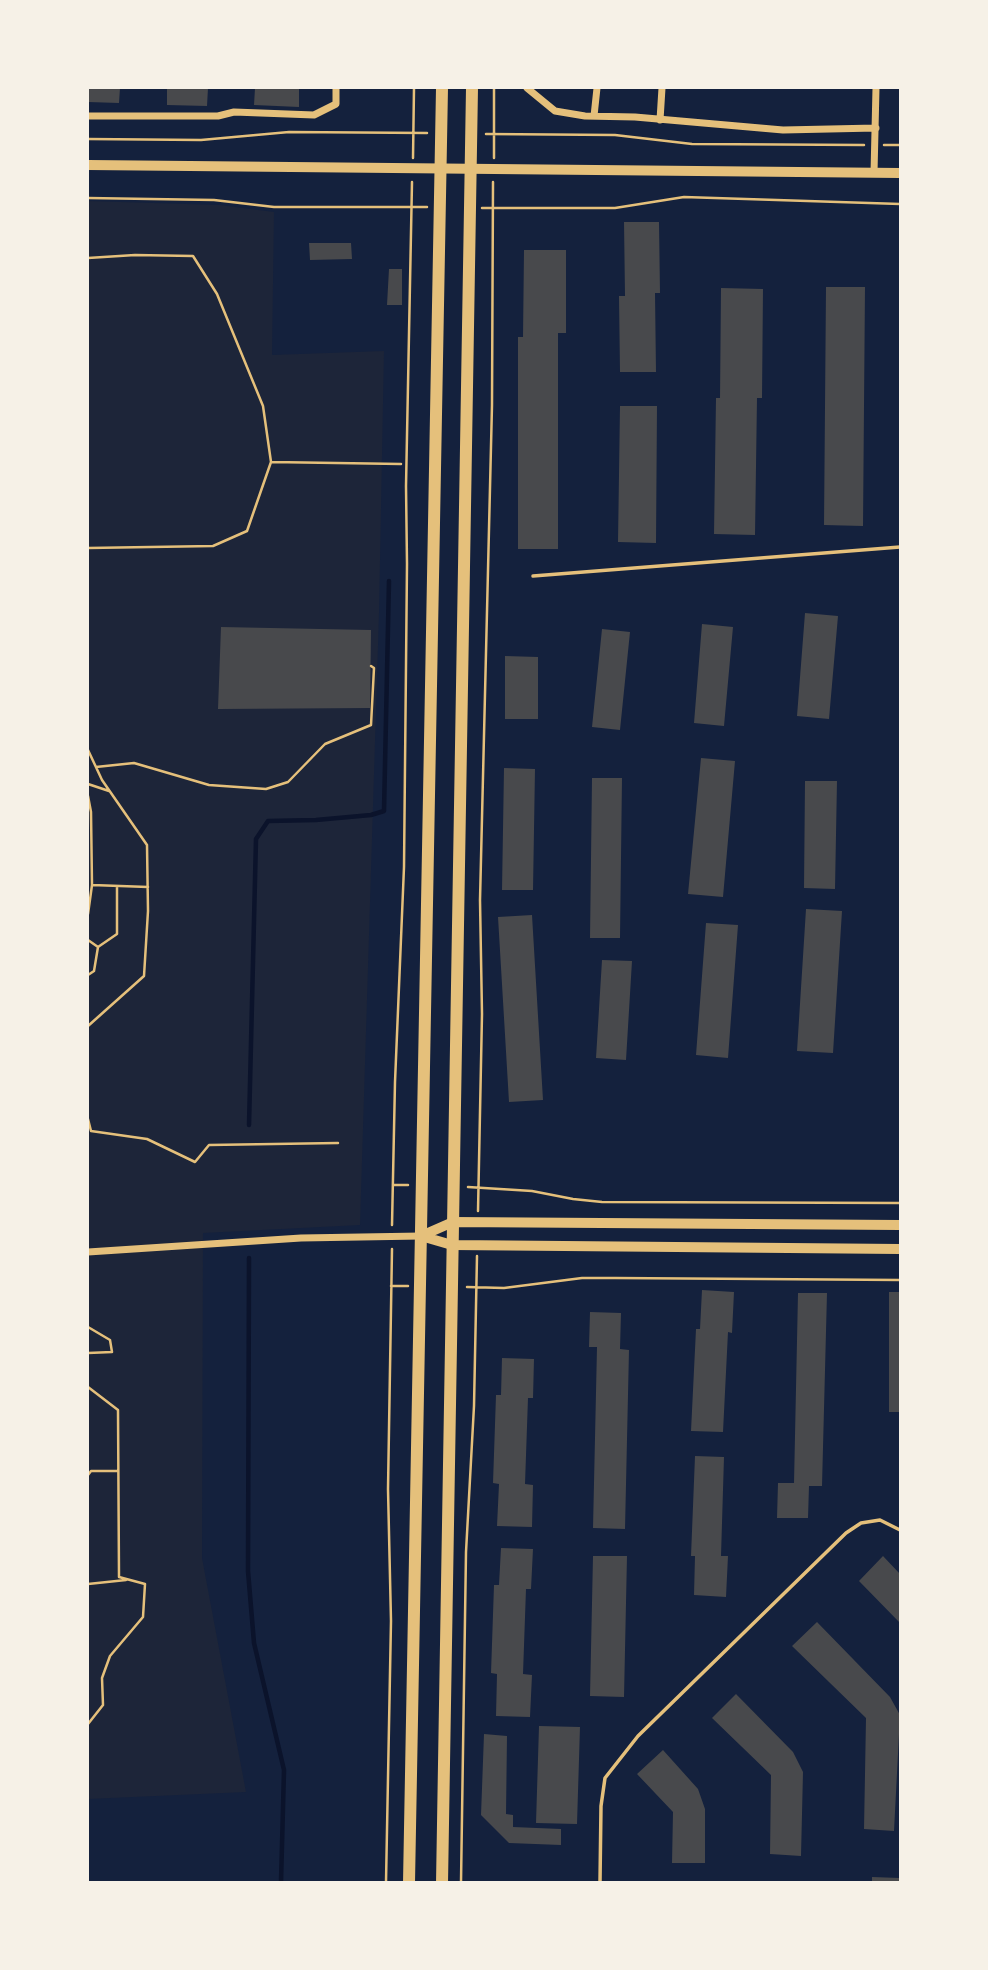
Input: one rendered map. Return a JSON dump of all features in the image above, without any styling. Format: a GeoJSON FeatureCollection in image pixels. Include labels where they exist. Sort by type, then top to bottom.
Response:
{"type":"FeatureCollection","features":[{"type":"Feature","properties":{"kind":"main road"},"geometry":{"type":"LineString","coordinates":[[409,1882],[442,88]]}},
{"type":"Feature","properties":{"kind":"main road"},"geometry":{"type":"LineString","coordinates":[[442,1882],[472,88]]}},
{"type":"Feature","properties":{"kind":"main road"},"geometry":{"type":"LineString","coordinates":[[421,1236],[453,1222],[901,1225]]}},
{"type":"Feature","properties":{"kind":"main road"},"geometry":{"type":"LineString","coordinates":[[421,1236],[452,1245],[901,1249]]}},
{"type":"Feature","properties":{"kind":"street"},"geometry":{"type":"LineString","coordinates":[[88,116],[218,116],[234,112],[314,114],[336,104],[336,88]]}},
{"type":"Feature","properties":{"kind":"street"},"geometry":{"type":"LineString","coordinates":[[527,88],[555,111],[594,116],[783,130],[876,128]]}},
{"type":"Feature","properties":{"kind":"street"},"geometry":{"type":"LineString","coordinates":[[594,116],[597,88]]}},
{"type":"Feature","properties":{"kind":"street"},"geometry":{"type":"LineString","coordinates":[[660,120],[662,88]]}},
{"type":"Feature","properties":{"kind":"street"},"geometry":{"type":"LineString","coordinates":[[874,173],[876,88]]}},
{"type":"Feature","properties":{"kind":"street"},"geometry":{"type":"LineString","coordinates":[[88,165],[901,173]]}},
{"type":"Feature","properties":{"kind":"street"},"geometry":{"type":"LineString","coordinates":[[88,1252],[301,1238],[421,1236]]}},
{"type":"Feature","properties":{"kind":"lane"},"geometry":{"type":"LineString","coordinates":[[533,576],[901,547]]}},
{"type":"Feature","properties":{"kind":"lane"},"geometry":{"type":"LineString","coordinates":[[600,1882],[601,1807],[605,1778],[638,1736],[846,1533],[861,1523],[880,1520],[901,1530]]}},
{"type":"Feature","properties":{"kind":"path"},"geometry":{"type":"LineString","coordinates":[[414,88],[414,121]]}},
{"type":"Feature","properties":{"kind":"path"},"geometry":{"type":"LineString","coordinates":[[494,88],[494,122]]}},
{"type":"Feature","properties":{"kind":"path"},"geometry":{"type":"LineString","coordinates":[[88,139],[201,141],[280,132],[390,133]]}},
{"type":"Feature","properties":{"kind":"path"},"geometry":{"type":"LineString","coordinates":[[514,134],[615,135],[692,144],[901,145]]}},
{"type":"Feature","properties":{"kind":"path"},"geometry":{"type":"LineString","coordinates":[[513,208],[629,207],[684,197],[901,204]]}},
{"type":"Feature","properties":{"kind":"path"},"geometry":{"type":"LineString","coordinates":[[88,198],[214,200],[274,207],[389,207]]}},
{"type":"Feature","properties":{"kind":"path"},"geometry":{"type":"LineString","coordinates":[[393,1179],[396,1038],[404,878],[406,474],[411,219]]}},
{"type":"Feature","properties":{"kind":"path"},"geometry":{"type":"LineString","coordinates":[[478,1181],[482,1014],[480,900],[492,405],[493,221]]}},
{"type":"Feature","properties":{"kind":"path"},"geometry":{"type":"LineString","coordinates":[[88,258],[135,255],[193,256],[217,295],[263,406],[271,462],[247,531],[213,546],[88,548]]}},
{"type":"Feature","properties":{"kind":"path"},"geometry":{"type":"LineString","coordinates":[[271,462],[401,464]]}},
{"type":"Feature","properties":{"kind":"path"},"geometry":{"type":"LineString","coordinates":[[96,767],[134,763],[209,785],[266,789],[288,782],[325,744],[371,725],[374,668],[370,666]]}},
{"type":"Feature","properties":{"kind":"path"},"geometry":{"type":"LineString","coordinates":[[88,750],[109,791],[147,845],[148,887],[144,976],[89,1023]]}},
{"type":"Feature","properties":{"kind":"path"},"geometry":{"type":"LineString","coordinates":[[88,784],[109,791]]}},
{"type":"Feature","properties":{"kind":"path"},"geometry":{"type":"LineString","coordinates":[[88,796],[91,812],[92,885],[88,914]]}},
{"type":"Feature","properties":{"kind":"path"},"geometry":{"type":"LineString","coordinates":[[92,885],[148,887]]}},
{"type":"Feature","properties":{"kind":"path"},"geometry":{"type":"LineString","coordinates":[[88,975],[94,971],[98,947],[117,934],[117,886]]}},
{"type":"Feature","properties":{"kind":"path"},"geometry":{"type":"LineString","coordinates":[[88,940],[98,947]]}},
{"type":"Feature","properties":{"kind":"path"},"geometry":{"type":"LineString","coordinates":[[88,1119],[91,1131],[147,1139],[195,1162],[209,1145],[338,1143]]}},
{"type":"Feature","properties":{"kind":"path"},"geometry":{"type":"LineString","coordinates":[[507,1188],[602,1202],[901,1203]]}},
{"type":"Feature","properties":{"kind":"path"},"geometry":{"type":"LineString","coordinates":[[504,1288],[615,1278],[901,1280]]}},
{"type":"Feature","properties":{"kind":"path"},"geometry":{"type":"LineString","coordinates":[[386,1882],[391,1621],[387,1489],[391,1292]]}},
{"type":"Feature","properties":{"kind":"path"},"geometry":{"type":"LineString","coordinates":[[461,1882],[466,1552],[474,1406],[476,1295]]}},
{"type":"Feature","properties":{"kind":"path"},"geometry":{"type":"LineString","coordinates":[[88,1327],[110,1340],[112,1352],[88,1353]]}},
{"type":"Feature","properties":{"kind":"path"},"geometry":{"type":"LineString","coordinates":[[88,1387],[118,1410],[119,1577],[145,1584],[143,1617],[110,1656],[102,1678],[103,1705],[88,1724]]}},
{"type":"Feature","properties":{"kind":"path"},"geometry":{"type":"LineString","coordinates":[[88,1475],[90,1471],[118,1471]]}},
{"type":"Feature","properties":{"kind":"path"},"geometry":{"type":"LineString","coordinates":[[88,1584],[130,1580]]}},
{"type":"Feature","properties":{"kind":"shaded area"},"geometry":{"type":"Polygon","coordinates":[[[88,201],[220,205],[274,212],[272,355],[384,351],[379,613],[360,1225],[203,1233],[202,1558],[246,1792],[88,1799],[88,201]]]}},
{"type":"Feature","properties":{"kind":"building"},"geometry":{"type":"Polygon","coordinates":[[[88,88],[120,88],[119,103],[88,102],[88,88]]]}},
{"type":"Feature","properties":{"kind":"building"},"geometry":{"type":"Polygon","coordinates":[[[167,88],[208,88],[207,106],[167,105],[167,88]]]}},
{"type":"Feature","properties":{"kind":"building"},"geometry":{"type":"Polygon","coordinates":[[[255,88],[299,88],[299,107],[254,105],[255,88]]]}},
{"type":"Feature","properties":{"kind":"building"},"geometry":{"type":"Polygon","coordinates":[[[624,222],[659,222],[660,293],[655,293],[656,372],[620,372],[619,296],[625,296],[624,222]]]}},
{"type":"Feature","properties":{"kind":"building"},"geometry":{"type":"Polygon","coordinates":[[[309,243],[351,243],[352,259],[310,260],[309,243]]]}},
{"type":"Feature","properties":{"kind":"building"},"geometry":{"type":"Polygon","coordinates":[[[524,250],[566,250],[566,333],[558,333],[558,549],[518,549],[518,337],[523,337],[524,250]]]}},
{"type":"Feature","properties":{"kind":"building"},"geometry":{"type":"Polygon","coordinates":[[[389,269],[402,269],[402,305],[387,305],[389,269]]]}},
{"type":"Feature","properties":{"kind":"building"},"geometry":{"type":"Polygon","coordinates":[[[826,287],[865,287],[863,526],[824,525],[826,287]]]}},
{"type":"Feature","properties":{"kind":"building"},"geometry":{"type":"Polygon","coordinates":[[[721,288],[763,289],[762,398],[757,398],[755,535],[714,534],[716,398],[720,398],[721,288]]]}},
{"type":"Feature","properties":{"kind":"building"},"geometry":{"type":"Polygon","coordinates":[[[620,406],[657,406],[656,543],[618,542],[620,406]]]}},
{"type":"Feature","properties":{"kind":"building"},"geometry":{"type":"Polygon","coordinates":[[[805,613],[838,616],[829,719],[797,716],[805,613]]]}},
{"type":"Feature","properties":{"kind":"building"},"geometry":{"type":"Polygon","coordinates":[[[702,624],[733,627],[724,726],[694,723],[702,624]]]}},
{"type":"Feature","properties":{"kind":"building"},"geometry":{"type":"Polygon","coordinates":[[[221,627],[371,630],[370,708],[218,709],[221,627]]]}},
{"type":"Feature","properties":{"kind":"building"},"geometry":{"type":"Polygon","coordinates":[[[602,629],[630,632],[620,730],[592,727],[602,629]]]}},
{"type":"Feature","properties":{"kind":"building"},"geometry":{"type":"Polygon","coordinates":[[[505,656],[538,657],[538,719],[505,719],[505,656]]]}},
{"type":"Feature","properties":{"kind":"building"},"geometry":{"type":"Polygon","coordinates":[[[701,758],[735,761],[723,897],[688,894],[701,758]]]}},
{"type":"Feature","properties":{"kind":"building"},"geometry":{"type":"Polygon","coordinates":[[[504,768],[535,769],[533,890],[502,890],[504,768]]]}},
{"type":"Feature","properties":{"kind":"building"},"geometry":{"type":"Polygon","coordinates":[[[592,778],[622,778],[620,938],[590,938],[592,778]]]}},
{"type":"Feature","properties":{"kind":"building"},"geometry":{"type":"Polygon","coordinates":[[[805,781],[837,781],[835,889],[804,888],[805,781]]]}},
{"type":"Feature","properties":{"kind":"building"},"geometry":{"type":"Polygon","coordinates":[[[806,909],[842,911],[833,1053],[797,1051],[806,909]]]}},
{"type":"Feature","properties":{"kind":"building"},"geometry":{"type":"Polygon","coordinates":[[[532,915],[543,1100],[509,1102],[498,917],[532,915]]]}},
{"type":"Feature","properties":{"kind":"building"},"geometry":{"type":"Polygon","coordinates":[[[706,923],[738,925],[728,1058],[696,1055],[706,923]]]}},
{"type":"Feature","properties":{"kind":"building"},"geometry":{"type":"Polygon","coordinates":[[[602,960],[632,961],[626,1060],[596,1058],[602,960]]]}},
{"type":"Feature","properties":{"kind":"building"},"geometry":{"type":"Polygon","coordinates":[[[702,1290],[734,1292],[732,1333],[728,1332],[723,1432],[691,1431],[696,1329],[700,1329],[702,1290]]]}},
{"type":"Feature","properties":{"kind":"building"},"geometry":{"type":"Polygon","coordinates":[[[889,1292],[900,1292],[900,1412],[889,1412],[889,1292]]]}},
{"type":"Feature","properties":{"kind":"building"},"geometry":{"type":"Polygon","coordinates":[[[798,1293],[827,1293],[822,1486],[809,1486],[808,1518],[777,1518],[778,1483],[794,1483],[798,1293]]]}},
{"type":"Feature","properties":{"kind":"building"},"geometry":{"type":"Polygon","coordinates":[[[590,1312],[621,1313],[620,1349],[629,1350],[625,1529],[593,1528],[597,1347],[589,1347],[590,1312]]]}},
{"type":"Feature","properties":{"kind":"building"},"geometry":{"type":"Polygon","coordinates":[[[502,1358],[534,1359],[533,1398],[528,1398],[525,1484],[533,1485],[532,1527],[497,1526],[499,1484],[493,1483],[496,1395],[501,1395],[502,1358]]]}},
{"type":"Feature","properties":{"kind":"building"},"geometry":{"type":"Polygon","coordinates":[[[695,1456],[724,1457],[721,1556],[728,1556],[726,1597],[694,1595],[695,1556],[691,1556],[695,1456]]]}},
{"type":"Feature","properties":{"kind":"building"},"geometry":{"type":"Polygon","coordinates":[[[501,1548],[533,1549],[531,1589],[526,1589],[523,1674],[532,1675],[530,1717],[496,1716],[497,1674],[491,1673],[494,1585],[499,1585],[501,1548]]]}},
{"type":"Feature","properties":{"kind":"building"},"geometry":{"type":"Polygon","coordinates":[[[593,1556],[627,1556],[624,1697],[590,1696],[593,1556]]]}},
{"type":"Feature","properties":{"kind":"building"},"geometry":{"type":"Polygon","coordinates":[[[883,1556],[900,1574],[900,1623],[859,1581],[883,1556]]]}},
{"type":"Feature","properties":{"kind":"building"},"geometry":{"type":"Polygon","coordinates":[[[817,1622],[890,1697],[900,1715],[894,1831],[864,1829],[866,1718],[792,1646],[817,1622]]]}},
{"type":"Feature","properties":{"kind":"building"},"geometry":{"type":"Polygon","coordinates":[[[736,1694],[793,1752],[803,1772],[801,1856],[770,1854],[771,1775],[712,1718],[736,1694]]]}},
{"type":"Feature","properties":{"kind":"building"},"geometry":{"type":"Polygon","coordinates":[[[539,1726],[580,1727],[577,1824],[536,1823],[539,1726]]]}},
{"type":"Feature","properties":{"kind":"building"},"geometry":{"type":"Polygon","coordinates":[[[484,1734],[507,1736],[506,1814],[513,1815],[513,1827],[561,1829],[561,1845],[509,1843],[481,1815],[484,1734]]]}},
{"type":"Feature","properties":{"kind":"building"},"geometry":{"type":"Polygon","coordinates":[[[663,1750],[698,1789],[705,1809],[705,1863],[672,1863],[673,1812],[637,1774],[663,1750]]]}},
{"type":"Feature","properties":{"kind":"building"},"geometry":{"type":"Polygon","coordinates":[[[872,1877],[900,1878],[900,1882],[872,1882],[872,1877]]]}},
{"type":"Feature","properties":{"kind":"waterway"},"geometry":{"type":"LineString","coordinates":[[249,1125],[256,839],[268,821],[316,820],[371,815],[384,811],[389,581]]}},
{"type":"Feature","properties":{"kind":"waterway"},"geometry":{"type":"LineString","coordinates":[[249,1258],[248,1571],[254,1643],[284,1770],[281,1882]]}}]}
